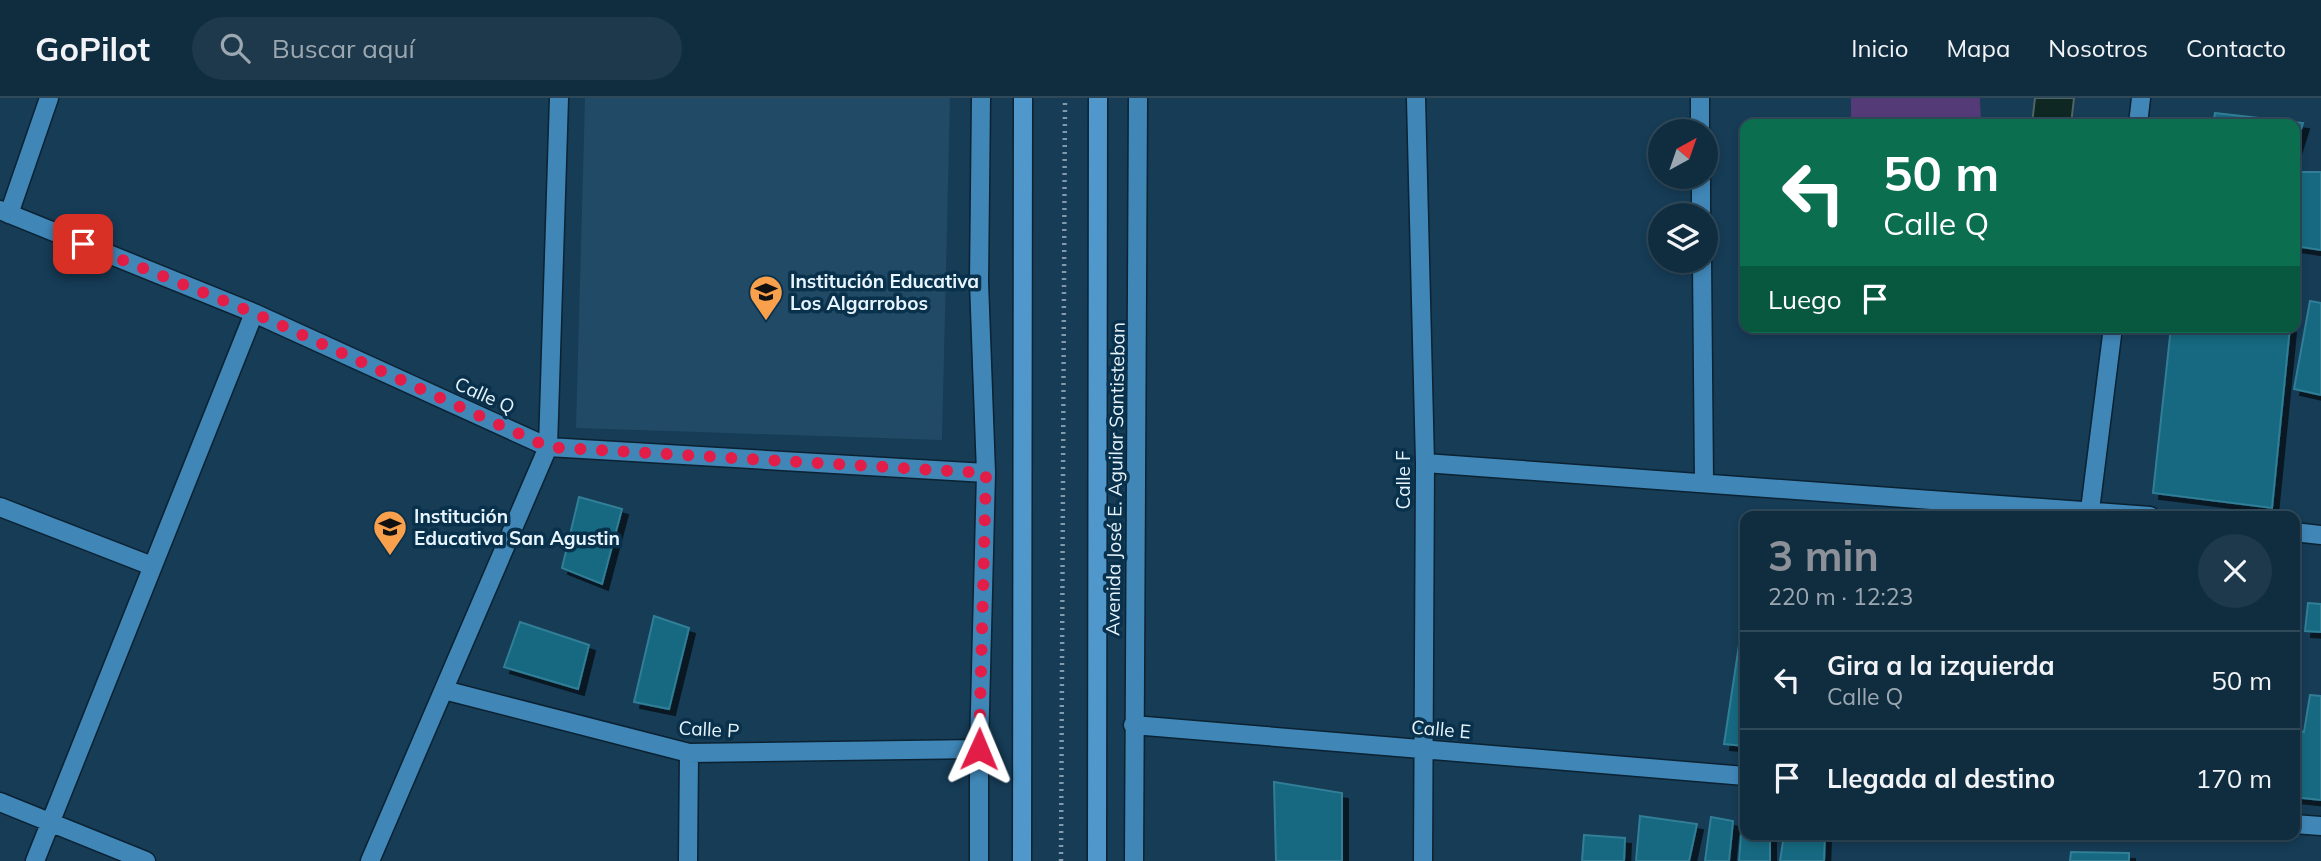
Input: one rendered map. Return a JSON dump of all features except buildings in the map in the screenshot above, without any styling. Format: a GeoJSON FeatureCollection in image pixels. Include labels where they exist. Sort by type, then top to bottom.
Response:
{"type":"FeatureCollection","features":[{"type":"Feature","properties":{"kind":"main road"},"geometry":{"type":"LineString","coordinates":[[1021,861],[1023,98]]}},
{"type":"Feature","properties":{"kind":"main road","name":"Avenida José E. Aguilar Santisteban"},"geometry":{"type":"LineString","coordinates":[[1097,861],[1098,98]]}},
{"type":"Feature","properties":{"kind":"street"},"geometry":{"type":"LineString","coordinates":[[5,212],[50,98]]}},
{"type":"Feature","properties":{"kind":"street"},"geometry":{"type":"LineString","coordinates":[[370,861],[548,447],[559,98]]}},
{"type":"Feature","properties":{"kind":"street"},"geometry":{"type":"LineString","coordinates":[[979,861],[986,473],[979,282],[981,98]]}},
{"type":"Feature","properties":{"kind":"street","name":"Avenida José E. Aguilar Santisteban"},"geometry":{"type":"LineString","coordinates":[[1134,861],[1138,98]]}},
{"type":"Feature","properties":{"kind":"street","name":"Calle F"},"geometry":{"type":"LineString","coordinates":[[1416,98],[1424,463],[1423,861]]}},
{"type":"Feature","properties":{"kind":"street"},"geometry":{"type":"LineString","coordinates":[[1700,98],[1700,119]]}},
{"type":"Feature","properties":{"kind":"street"},"geometry":{"type":"LineString","coordinates":[[2139,119],[2141,98]]}},
{"type":"Feature","properties":{"kind":"street","name":"Calle Q"},"geometry":{"type":"LineString","coordinates":[[5,212],[254,313],[548,447],[986,473]]}},
{"type":"Feature","properties":{"kind":"street"},"geometry":{"type":"LineString","coordinates":[[1702,273],[1704,482]]}},
{"type":"Feature","properties":{"kind":"street"},"geometry":{"type":"LineString","coordinates":[[34,861],[254,313]]}},
{"type":"Feature","properties":{"kind":"street"},"geometry":{"type":"LineString","coordinates":[[2090,510],[2112,333]]}},
{"type":"Feature","properties":{"kind":"street"},"geometry":{"type":"LineString","coordinates":[[1424,463],[2100,511]]}},
{"type":"Feature","properties":{"kind":"street"},"geometry":{"type":"LineString","coordinates":[[0,507],[152,566]]}},
{"type":"Feature","properties":{"kind":"street"},"geometry":{"type":"LineString","coordinates":[[2300,533],[2321,535]]}},
{"type":"Feature","properties":{"kind":"street","name":"Calle P"},"geometry":{"type":"LineString","coordinates":[[444,690],[689,753],[979,749]]}},
{"type":"Feature","properties":{"kind":"street","name":"Calle E"},"geometry":{"type":"LineString","coordinates":[[1133,725],[1740,776]]}},
{"type":"Feature","properties":{"kind":"street"},"geometry":{"type":"LineString","coordinates":[[688,861],[689,753]]}},
{"type":"Feature","properties":{"kind":"street"},"geometry":{"type":"LineString","coordinates":[[0,802],[146,861]]}},
{"type":"Feature","properties":{"kind":"street"},"geometry":{"type":"LineString","coordinates":[[2300,824],[2321,826]]}},
{"type":"Feature","properties":{"kind":"path"},"geometry":{"type":"LineString","coordinates":[[1061,861],[1065,98]]}},
{"type":"Feature","properties":{"kind":"shaded area"},"geometry":{"type":"Polygon","coordinates":[[[585,98],[950,98],[942,440],[576,428],[585,98]]]}},
{"type":"Feature","properties":{"kind":"shaded area"},"geometry":{"type":"Polygon","coordinates":[[[1851,98],[1980,98],[1981,119],[1851,119],[1851,98]]]}},
{"type":"Feature","properties":{"kind":"shaded area"},"geometry":{"type":"Polygon","coordinates":[[[2035,98],[2074,98],[2072,119],[2033,119],[2035,98]]]}},
{"type":"Feature","properties":{"kind":"place","name":"Institución Educativa Los Algarrobos"},"geometry":{"type":"Point","coordinates":[766,322]}},
{"type":"Feature","properties":{"kind":"place","name":"Institución Educativa San Agustin"},"geometry":{"type":"Point","coordinates":[390,557]}},
{"type":"Feature","properties":{"kind":"route"},"geometry":{"type":"LineString","coordinates":[[83,244],[254,313],[548,447],[986,473],[979,749]]}}]}
